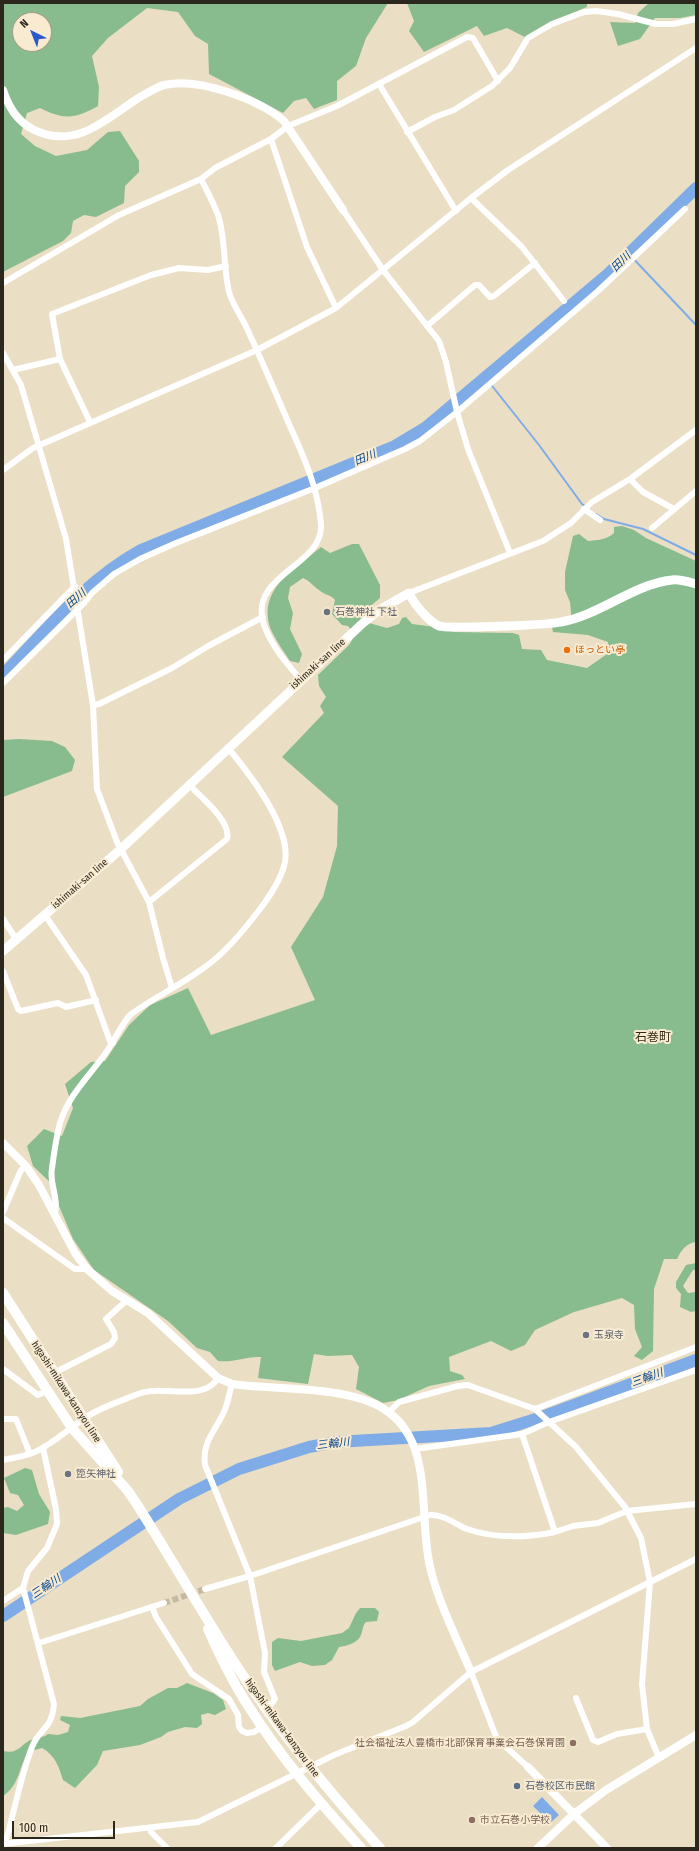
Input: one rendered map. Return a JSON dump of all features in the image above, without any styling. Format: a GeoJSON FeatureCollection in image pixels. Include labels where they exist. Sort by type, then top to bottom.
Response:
{"type":"FeatureCollection","features":[{"type":"Feature","properties":{"kind":"main road"},"geometry":{"type":"LineString","coordinates":[[409,593],[419,610],[440,626],[512,625],[561,622],[592,613],[645,588],[672,580],[696,584]]}},
{"type":"Feature","properties":{"kind":"main road","name":"ishimaki-san line"},"geometry":{"type":"LineString","coordinates":[[3,951],[121,849],[301,680],[379,610],[409,593]]}},
{"type":"Feature","properties":{"kind":"main road","name":"higashi-mikawa-kanzyou line"},"geometry":{"type":"LineString","coordinates":[[3,1294],[120,1476],[195,1599],[267,1710],[332,1794],[380,1848]]}},
{"type":"Feature","properties":{"kind":"main road","name":"higashi-mikawa-kanzyou line"},"geometry":{"type":"LineString","coordinates":[[3,1323],[72,1428],[128,1491]]}},
{"type":"Feature","properties":{"kind":"main road","name":"higashi-mikawa-kanzyou line"},"geometry":{"type":"LineString","coordinates":[[195,1599],[223,1661],[262,1727],[322,1804],[360,1848]]}},
{"type":"Feature","properties":{"kind":"street"},"geometry":{"type":"LineString","coordinates":[[407,132],[435,117],[454,110],[498,81],[510,68],[528,38],[552,24],[584,12],[596,11],[618,14],[656,24],[673,24],[696,19]]}},
{"type":"Feature","properties":{"kind":"street"},"geometry":{"type":"LineString","coordinates":[[3,283],[119,215],[201,179],[231,158],[271,139],[288,126],[337,106],[467,36],[473,38],[498,81]]}},
{"type":"Feature","properties":{"kind":"street"},"geometry":{"type":"LineString","coordinates":[[3,470],[40,445],[257,350],[336,308],[471,198],[508,170],[696,48]]}},
{"type":"Feature","properties":{"kind":"street"},"geometry":{"type":"LineString","coordinates":[[3,90],[6,102],[14,114],[26,126],[47,136],[61,137],[85,133],[150,91],[163,85],[179,83],[197,83],[222,90],[273,111],[288,126],[383,270],[427,326],[443,351],[468,449],[510,553]]}},
{"type":"Feature","properties":{"kind":"street"},"geometry":{"type":"LineString","coordinates":[[379,84],[456,211]]}},
{"type":"Feature","properties":{"kind":"street"},"geometry":{"type":"LineString","coordinates":[[271,139],[307,247],[336,308]]}},
{"type":"Feature","properties":{"kind":"street"},"geometry":{"type":"LineString","coordinates":[[201,179],[218,215],[230,293],[257,350],[311,474],[314,487],[321,527],[319,538],[311,553],[288,570],[274,583],[266,596],[262,607],[264,624],[270,636],[301,680]]}},
{"type":"Feature","properties":{"kind":"street"},"geometry":{"type":"LineString","coordinates":[[471,198],[522,248],[564,301]]}},
{"type":"Feature","properties":{"kind":"street"},"geometry":{"type":"LineString","coordinates":[[3,683],[77,606],[97,588],[127,565],[176,543],[405,450],[420,441],[604,286],[685,209]]}},
{"type":"Feature","properties":{"kind":"street"},"geometry":{"type":"LineString","coordinates":[[427,326],[475,285],[479,285],[490,297],[494,296],[535,263]]}},
{"type":"Feature","properties":{"kind":"street"},"geometry":{"type":"LineString","coordinates":[[90,422],[60,359],[52,314],[151,275],[179,268],[208,270],[226,266]]}},
{"type":"Feature","properties":{"kind":"street"},"geometry":{"type":"LineString","coordinates":[[3,353],[22,385],[66,539],[93,705],[97,789],[121,849],[149,902],[172,988]]}},
{"type":"Feature","properties":{"kind":"street"},"geometry":{"type":"LineString","coordinates":[[13,370],[60,359]]}},
{"type":"Feature","properties":{"kind":"street"},"geometry":{"type":"LineString","coordinates":[[409,593],[543,541],[571,523],[592,502],[630,479],[696,430]]}},
{"type":"Feature","properties":{"kind":"street"},"geometry":{"type":"LineString","coordinates":[[630,479],[643,492],[674,509]]}},
{"type":"Feature","properties":{"kind":"street"},"geometry":{"type":"LineString","coordinates":[[652,528],[696,491]]}},
{"type":"Feature","properties":{"kind":"street"},"geometry":{"type":"LineString","coordinates":[[584,509],[600,520]]}},
{"type":"Feature","properties":{"kind":"street"},"geometry":{"type":"LineString","coordinates":[[3,660],[75,588]]}},
{"type":"Feature","properties":{"kind":"street"},"geometry":{"type":"LineString","coordinates":[[93,705],[99,704],[172,668],[217,641],[263,617]]}},
{"type":"Feature","properties":{"kind":"street"},"geometry":{"type":"LineString","coordinates":[[55,1213],[57,1206],[51,1180],[51,1171],[60,1122],[76,1091],[112,1043],[130,1015],[215,959],[250,922],[275,884],[285,862],[281,830],[249,773],[228,748]]}},
{"type":"Feature","properties":{"kind":"street"},"geometry":{"type":"LineString","coordinates":[[149,902],[227,839],[228,835],[221,818],[189,785]]}},
{"type":"Feature","properties":{"kind":"street"},"geometry":{"type":"LineString","coordinates":[[45,915],[86,975],[112,1043]]}},
{"type":"Feature","properties":{"kind":"street"},"geometry":{"type":"LineString","coordinates":[[3,919],[16,939]]}},
{"type":"Feature","properties":{"kind":"street"},"geometry":{"type":"LineString","coordinates":[[3,971],[18,1009],[21,1011],[58,1003],[66,1007],[96,1000]]}},
{"type":"Feature","properties":{"kind":"street"},"geometry":{"type":"LineString","coordinates":[[3,1143],[26,1166],[39,1184],[75,1253],[87,1269],[112,1291],[148,1313],[166,1328],[201,1364],[218,1378],[232,1384],[338,1394],[361,1399],[376,1405],[388,1413],[404,1430],[415,1447],[422,1470],[424,1516],[431,1571],[443,1607],[471,1672],[497,1739],[528,1767],[607,1848]]}},
{"type":"Feature","properties":{"kind":"street"},"geometry":{"type":"LineString","coordinates":[[3,1212],[20,1170],[26,1166]]}},
{"type":"Feature","properties":{"kind":"street"},"geometry":{"type":"LineString","coordinates":[[3,1218],[75,1269],[87,1269]]}},
{"type":"Feature","properties":{"kind":"street"},"geometry":{"type":"LineString","coordinates":[[54,1373],[111,1344],[115,1338],[114,1332],[106,1319],[127,1300]]}},
{"type":"Feature","properties":{"kind":"street"},"geometry":{"type":"LineString","coordinates":[[537,1410],[539,1406],[696,1347]]}},
{"type":"Feature","properties":{"kind":"street"},"geometry":{"type":"LineString","coordinates":[[3,1369],[38,1395],[47,1391]]}},
{"type":"Feature","properties":{"kind":"street"},"geometry":{"type":"LineString","coordinates":[[415,1447],[522,1434],[549,1422],[696,1370]]}},
{"type":"Feature","properties":{"kind":"street"},"geometry":{"type":"LineString","coordinates":[[3,1460],[30,1454],[43,1448],[83,1420],[105,1407],[141,1392],[155,1390],[183,1392],[198,1390],[207,1388],[214,1384],[218,1378]]}},
{"type":"Feature","properties":{"kind":"street"},"geometry":{"type":"LineString","coordinates":[[232,1384],[226,1407],[206,1443],[204,1456],[215,1491],[250,1576],[265,1653],[264,1672],[275,1699],[267,1710]]}},
{"type":"Feature","properties":{"kind":"street"},"geometry":{"type":"LineString","coordinates":[[388,1413],[400,1402],[458,1386],[468,1385],[537,1410],[576,1447],[627,1511],[641,1538],[650,1582],[642,1678],[647,1730],[659,1758]]}},
{"type":"Feature","properties":{"kind":"street"},"geometry":{"type":"LineString","coordinates":[[3,1419],[16,1419],[30,1454]]}},
{"type":"Feature","properties":{"kind":"street"},"geometry":{"type":"LineString","coordinates":[[522,1434],[555,1532]]}},
{"type":"Feature","properties":{"kind":"street"},"geometry":{"type":"LineString","coordinates":[[3,1843],[7,1837],[33,1745],[50,1724],[53,1715],[54,1704],[24,1590],[28,1571],[47,1548],[57,1524],[56,1509],[43,1448]]}},
{"type":"Feature","properties":{"kind":"street"},"geometry":{"type":"LineString","coordinates":[[205,1589],[250,1576],[424,1516],[435,1514],[482,1534],[507,1537],[537,1536],[573,1526],[598,1522],[627,1511],[696,1504]]}},
{"type":"Feature","properties":{"kind":"street"},"geometry":{"type":"LineString","coordinates":[[3,1843],[198,1822],[334,1755],[413,1722],[471,1672],[696,1559]]}},
{"type":"Feature","properties":{"kind":"street"},"geometry":{"type":"LineString","coordinates":[[3,1601],[24,1590]]}},
{"type":"Feature","properties":{"kind":"street"},"geometry":{"type":"LineString","coordinates":[[39,1643],[164,1603]]}},
{"type":"Feature","properties":{"kind":"street"},"geometry":{"type":"LineString","coordinates":[[152,1607],[156,1617],[192,1674],[229,1699],[238,1715],[239,1727],[242,1731],[247,1733],[254,1732],[262,1727]]}},
{"type":"Feature","properties":{"kind":"street"},"geometry":{"type":"LineString","coordinates":[[576,1698],[593,1740],[598,1742],[617,1734],[647,1730]]}},
{"type":"Feature","properties":{"kind":"street"},"geometry":{"type":"LineString","coordinates":[[538,1848],[574,1814],[606,1790],[696,1735]]}},
{"type":"Feature","properties":{"kind":"street"},"geometry":{"type":"LineString","coordinates":[[276,1848],[322,1804]]}},
{"type":"Feature","properties":{"kind":"street"},"geometry":{"type":"LineString","coordinates":[[150,1828],[151,1832],[166,1848]]}},
{"type":"Feature","properties":{"kind":"green space"},"geometry":{"type":"Polygon","coordinates":[[[3,3],[388,3],[366,38],[356,66],[337,81],[337,100],[314,109],[306,98],[294,101],[283,113],[209,74],[208,44],[195,36],[178,12],[147,8],[108,38],[92,56],[99,87],[98,106],[76,116],[56,115],[40,108],[27,113],[21,134],[35,146],[56,156],[87,150],[108,132],[120,131],[139,161],[139,172],[125,186],[124,203],[96,217],[84,215],[73,221],[71,233],[63,241],[3,272],[3,3]]]}},
{"type":"Feature","properties":{"kind":"green space"},"geometry":{"type":"Polygon","coordinates":[[[407,3],[587,3],[587,7],[555,20],[527,38],[507,28],[484,36],[477,26],[424,52],[409,31],[414,21],[407,3]]]}},
{"type":"Feature","properties":{"kind":"green space"},"geometry":{"type":"Polygon","coordinates":[[[649,3],[696,3],[696,15],[680,18],[655,18],[640,39],[618,46],[610,22],[635,23],[638,13],[649,3]]]}},
{"type":"Feature","properties":{"kind":"green space"},"geometry":{"type":"Polygon","coordinates":[[[622,526],[634,530],[646,538],[696,561],[696,1242],[689,1244],[682,1250],[677,1259],[664,1259],[654,1289],[653,1351],[642,1360],[634,1356],[642,1347],[635,1329],[634,1305],[622,1298],[574,1312],[535,1330],[525,1345],[511,1351],[491,1341],[449,1357],[450,1371],[462,1375],[465,1379],[429,1386],[398,1400],[383,1403],[356,1389],[359,1367],[352,1355],[328,1356],[314,1354],[308,1384],[258,1378],[261,1357],[218,1361],[210,1352],[197,1348],[168,1321],[94,1270],[73,1239],[59,1206],[56,1188],[33,1166],[27,1146],[44,1129],[62,1136],[73,1108],[65,1084],[91,1062],[105,1061],[129,1025],[150,1005],[188,988],[211,1035],[315,1000],[291,947],[323,897],[337,846],[338,806],[282,757],[324,713],[320,706],[326,697],[319,686],[318,675],[349,645],[355,635],[348,626],[342,625],[332,614],[335,600],[321,592],[303,578],[290,587],[288,598],[293,613],[290,629],[302,654],[299,663],[290,661],[272,632],[268,618],[269,605],[273,593],[289,573],[321,547],[330,553],[352,544],[359,544],[380,585],[380,598],[366,610],[369,623],[387,628],[399,624],[402,618],[406,617],[412,624],[435,627],[454,632],[513,633],[519,635],[522,649],[541,650],[547,660],[587,668],[607,654],[608,642],[588,635],[553,632],[552,627],[572,623],[570,602],[565,590],[565,572],[573,536],[579,534],[588,541],[602,539],[614,533],[614,527],[622,526]]]}},
{"type":"Feature","properties":{"kind":"green space"},"geometry":{"type":"Polygon","coordinates":[[[19,739],[52,741],[65,747],[75,760],[72,771],[3,797],[3,740],[19,739]]]}},
{"type":"Feature","properties":{"kind":"green space"},"geometry":{"type":"Polygon","coordinates":[[[696,1263],[696,1270],[693,1270],[683,1286],[688,1293],[696,1292],[696,1311],[691,1312],[680,1307],[681,1294],[676,1288],[676,1282],[686,1265],[696,1263]]]}},
{"type":"Feature","properties":{"kind":"green space"},"geometry":{"type":"Polygon","coordinates":[[[25,1468],[32,1470],[39,1494],[50,1512],[48,1524],[16,1535],[3,1533],[3,1508],[8,1507],[17,1511],[24,1505],[18,1495],[10,1493],[4,1478],[25,1468]]]}},
{"type":"Feature","properties":{"kind":"green space"},"geometry":{"type":"Polygon","coordinates":[[[360,1608],[375,1608],[379,1612],[377,1621],[366,1622],[360,1637],[350,1644],[339,1647],[332,1660],[325,1665],[312,1666],[300,1662],[275,1671],[272,1665],[272,1642],[278,1638],[301,1641],[342,1633],[349,1628],[360,1608]]]}},
{"type":"Feature","properties":{"kind":"green space"},"geometry":{"type":"Polygon","coordinates":[[[187,1683],[213,1693],[223,1700],[226,1709],[215,1715],[208,1713],[201,1715],[202,1724],[197,1728],[185,1727],[168,1732],[161,1737],[140,1745],[103,1751],[97,1765],[75,1788],[63,1780],[56,1762],[50,1754],[42,1748],[28,1752],[16,1782],[3,1796],[3,1751],[8,1752],[16,1750],[33,1739],[48,1734],[58,1735],[68,1732],[70,1725],[60,1720],[61,1716],[80,1718],[140,1706],[148,1699],[168,1688],[177,1688],[187,1683]]]}},
{"type":"Feature","properties":{"kind":"water"},"geometry":{"type":"Polygon","coordinates":[[[542,1797],[559,1815],[550,1823],[533,1806],[542,1797]]]}},
{"type":"Feature","properties":{"kind":"waterway","name":"田川"},"geometry":{"type":"LineString","coordinates":[[3,675],[51,623],[84,591],[121,562],[141,550],[395,446],[425,428],[608,274],[696,188]]}},
{"type":"Feature","properties":{"kind":"waterway"},"geometry":{"type":"LineString","coordinates":[[629,254],[696,325]]}},
{"type":"Feature","properties":{"kind":"waterway"},"geometry":{"type":"LineString","coordinates":[[485,377],[539,445],[582,504],[586,507]]}},
{"type":"Feature","properties":{"kind":"waterway"},"geometry":{"type":"LineString","coordinates":[[596,514],[604,519],[643,529],[696,555]]}},
{"type":"Feature","properties":{"kind":"waterway","name":"三輪川"},"geometry":{"type":"LineString","coordinates":[[3,1616],[179,1499],[239,1469],[309,1447],[336,1442],[491,1433],[539,1418],[696,1360]]}},
{"type":"Feature","properties":{"kind":"tunnel"},"geometry":{"type":"LineString","coordinates":[[164,1603],[205,1589]]}},
{"type":"Feature","properties":{"kind":"place","name":"石巻神社 下社"},"geometry":{"type":"Point","coordinates":[327,612]}},
{"type":"Feature","properties":{"kind":"place","name":"ほっとい亭"},"geometry":{"type":"Point","coordinates":[567,650]}},
{"type":"Feature","properties":{"kind":"place","name":"玉泉寺"},"geometry":{"type":"Point","coordinates":[586,1335]}},
{"type":"Feature","properties":{"kind":"place","name":"箆矢神社"},"geometry":{"type":"Point","coordinates":[68,1474]}},
{"type":"Feature","properties":{"kind":"place","name":"社会福祉法人豊橋市北部保育事業会石巻保育園"},"geometry":{"type":"Point","coordinates":[573,1743]}},
{"type":"Feature","properties":{"kind":"place","name":"石巻校区市民館"},"geometry":{"type":"Point","coordinates":[517,1786]}},
{"type":"Feature","properties":{"kind":"place","name":"市立石巻小学校"},"geometry":{"type":"Point","coordinates":[472,1820]}},
{"type":"Feature","properties":{"kind":"district","name":"石巻町"},"geometry":{"type":"Point","coordinates":[653,1038]}}]}
